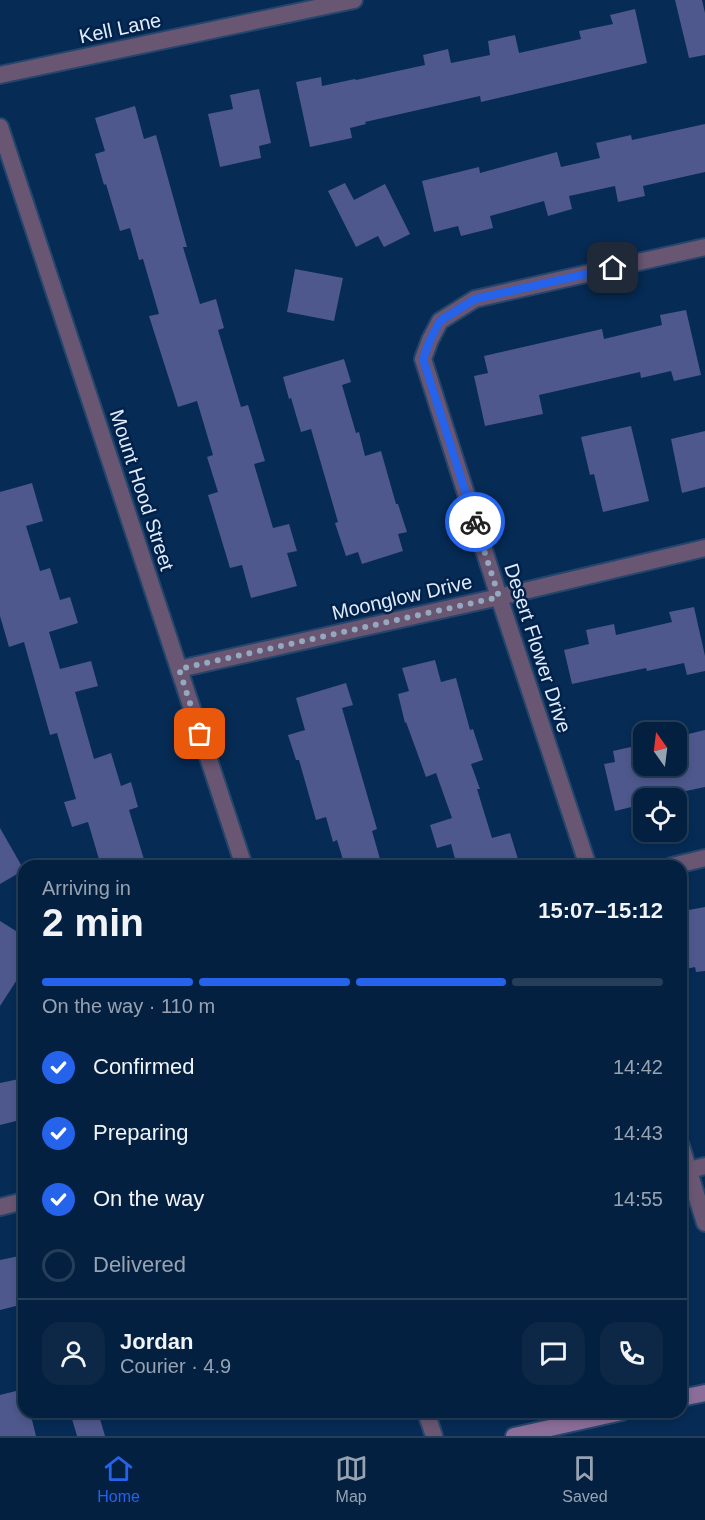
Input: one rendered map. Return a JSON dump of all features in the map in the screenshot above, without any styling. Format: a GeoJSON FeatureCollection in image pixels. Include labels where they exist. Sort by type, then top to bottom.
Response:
{"type":"FeatureCollection","features":[{"type":"Feature","properties":{"kind":"main road"},"geometry":{"type":"LineString","coordinates":[[687,1397],[705,1393]]}},
{"type":"Feature","properties":{"kind":"main road"},"geometry":{"type":"LineString","coordinates":[[514,1436],[595,1418]]}},
{"type":"Feature","properties":{"kind":"street","name":"Kell Lane"},"geometry":{"type":"LineString","coordinates":[[0,75],[354,0]]}},
{"type":"Feature","properties":{"kind":"street","name":"Mount Hood Street"},"geometry":{"type":"LineString","coordinates":[[0,127],[242,860]]}},
{"type":"Feature","properties":{"kind":"street","name":"Desert Flower Drive"},"geometry":{"type":"LineString","coordinates":[[586,860],[423,359],[440,321],[475,299],[705,248]]}},
{"type":"Feature","properties":{"kind":"street","name":"Moonglow Drive"},"geometry":{"type":"LineString","coordinates":[[179,669],[705,548]]}},
{"type":"Feature","properties":{"kind":"street"},"geometry":{"type":"LineString","coordinates":[[687,862],[705,858]]}},
{"type":"Feature","properties":{"kind":"street"},"geometry":{"type":"LineString","coordinates":[[687,1154],[697,1168],[705,1223]]}},
{"type":"Feature","properties":{"kind":"street"},"geometry":{"type":"LineString","coordinates":[[0,1207],[18,1202]]}},
{"type":"Feature","properties":{"kind":"street"},"geometry":{"type":"LineString","coordinates":[[428,1418],[434,1436]]}},
{"type":"Feature","properties":{"kind":"building"},"geometry":{"type":"Polygon","coordinates":[[[675,0],[702,0],[705,13],[705,55],[689,58],[675,0]]]}},
{"type":"Feature","properties":{"kind":"building"},"geometry":{"type":"Polygon","coordinates":[[[635,9],[647,63],[481,102],[480,96],[365,122],[366,124],[350,128],[352,138],[310,147],[296,82],[321,77],[322,86],[356,80],[425,65],[423,55],[448,49],[451,63],[490,55],[488,41],[515,35],[519,53],[581,39],[579,31],[613,24],[610,15],[635,9]]]}},
{"type":"Feature","properties":{"kind":"building"},"geometry":{"type":"Polygon","coordinates":[[[259,89],[271,143],[259,146],[261,158],[220,167],[208,114],[233,109],[230,95],[259,89]]]}},
{"type":"Feature","properties":{"kind":"building"},"geometry":{"type":"Polygon","coordinates":[[[135,106],[144,139],[156,135],[187,247],[183,247],[200,304],[216,299],[224,328],[218,330],[241,407],[248,405],[265,461],[254,464],[273,528],[289,524],[297,551],[287,553],[297,586],[251,598],[242,565],[230,568],[208,495],[218,492],[207,457],[213,455],[197,401],[178,407],[149,316],[159,314],[143,259],[139,260],[130,228],[120,231],[95,154],[105,151],[95,118],[135,106]]]}},
{"type":"Feature","properties":{"kind":"building"},"geometry":{"type":"Polygon","coordinates":[[[705,124],[705,172],[643,186],[645,196],[618,202],[615,186],[569,196],[572,209],[548,216],[544,201],[490,216],[493,228],[461,236],[458,226],[434,232],[422,181],[479,167],[480,173],[557,152],[561,167],[600,158],[596,143],[631,135],[632,140],[705,124]]]}},
{"type":"Feature","properties":{"kind":"building"},"geometry":{"type":"Polygon","coordinates":[[[345,183],[354,200],[385,184],[410,234],[384,247],[378,236],[356,247],[328,191],[345,183]]]}},
{"type":"Feature","properties":{"kind":"building"},"geometry":{"type":"Polygon","coordinates":[[[295,269],[343,278],[334,321],[287,312],[295,269]]]}},
{"type":"Feature","properties":{"kind":"building"},"geometry":{"type":"Polygon","coordinates":[[[686,310],[701,375],[674,381],[671,371],[641,378],[640,372],[539,395],[543,414],[485,426],[474,376],[488,373],[484,356],[602,329],[604,339],[662,325],[660,315],[686,310]]]}},
{"type":"Feature","properties":{"kind":"building"},"geometry":{"type":"Polygon","coordinates":[[[344,359],[351,382],[342,385],[356,433],[359,432],[365,456],[381,451],[396,504],[398,504],[407,532],[398,534],[403,551],[362,564],[358,552],[346,556],[335,523],[338,522],[311,429],[301,432],[283,377],[344,359]]]}},
{"type":"Feature","properties":{"kind":"building"},"geometry":{"type":"Polygon","coordinates":[[[631,426],[649,501],[603,512],[594,474],[590,475],[581,437],[631,426]]]}},
{"type":"Feature","properties":{"kind":"building"},"geometry":{"type":"Polygon","coordinates":[[[705,431],[705,487],[682,493],[671,439],[705,431]]]}},
{"type":"Feature","properties":{"kind":"building"},"geometry":{"type":"Polygon","coordinates":[[[32,483],[43,521],[26,526],[40,571],[50,568],[60,600],[70,597],[78,623],[49,632],[60,669],[91,661],[98,686],[75,692],[94,759],[111,753],[121,786],[131,782],[138,807],[129,810],[144,860],[99,860],[88,822],[72,827],[64,802],[76,799],[57,733],[50,735],[24,642],[9,647],[0,616],[0,492],[32,483]]]}},
{"type":"Feature","properties":{"kind":"building"},"geometry":{"type":"Polygon","coordinates":[[[694,607],[705,656],[705,671],[687,675],[684,663],[647,671],[646,668],[572,684],[564,650],[589,644],[586,630],[614,624],[616,635],[672,622],[669,612],[694,607]]]}},
{"type":"Feature","properties":{"kind":"building"},"geometry":{"type":"Polygon","coordinates":[[[435,660],[441,682],[456,678],[470,730],[473,729],[483,760],[471,764],[480,789],[477,789],[492,838],[510,833],[518,859],[455,860],[451,844],[437,848],[430,825],[452,818],[436,773],[426,777],[405,723],[398,694],[409,691],[402,668],[435,660]]]}},
{"type":"Feature","properties":{"kind":"building"},"geometry":{"type":"Polygon","coordinates":[[[346,683],[353,705],[342,708],[377,829],[372,831],[380,860],[343,860],[337,840],[333,842],[326,817],[316,820],[299,760],[296,760],[288,735],[305,730],[296,698],[346,683]]]}},
{"type":"Feature","properties":{"kind":"building"},"geometry":{"type":"Polygon","coordinates":[[[705,730],[705,787],[687,791],[687,788],[633,788],[633,807],[615,811],[604,764],[615,762],[613,751],[633,746],[633,776],[687,776],[687,734],[705,730]]]}},
{"type":"Feature","properties":{"kind":"building"},"geometry":{"type":"Polygon","coordinates":[[[0,828],[18,860],[18,874],[0,884],[0,828]]]}},
{"type":"Feature","properties":{"kind":"building"},"geometry":{"type":"Polygon","coordinates":[[[705,907],[705,971],[696,972],[695,967],[687,969],[687,910],[705,907]]]}},
{"type":"Feature","properties":{"kind":"building"},"geometry":{"type":"Polygon","coordinates":[[[0,921],[18,932],[18,978],[0,1006],[0,921]]]}},
{"type":"Feature","properties":{"kind":"building"},"geometry":{"type":"Polygon","coordinates":[[[18,1079],[18,1120],[0,1125],[0,1083],[18,1079]]]}},
{"type":"Feature","properties":{"kind":"building"},"geometry":{"type":"Polygon","coordinates":[[[18,1256],[18,1306],[0,1310],[0,1260],[18,1256]]]}},
{"type":"Feature","properties":{"kind":"building"},"geometry":{"type":"Polygon","coordinates":[[[18,1390],[18,1418],[32,1418],[36,1436],[0,1436],[0,1395],[18,1390]]]}},
{"type":"Feature","properties":{"kind":"building"},"geometry":{"type":"Polygon","coordinates":[[[72,1418],[100,1418],[105,1436],[77,1436],[72,1418]]]}},
{"type":"Feature","properties":{"kind":"way so far"},"geometry":{"type":"LineString","coordinates":[[200,734],[179,669],[499,597],[475,522]]}},
{"type":"Feature","properties":{"kind":"route"},"geometry":{"type":"LineString","coordinates":[[475,522],[423,359],[440,321],[475,299],[613,268]]}}]}
